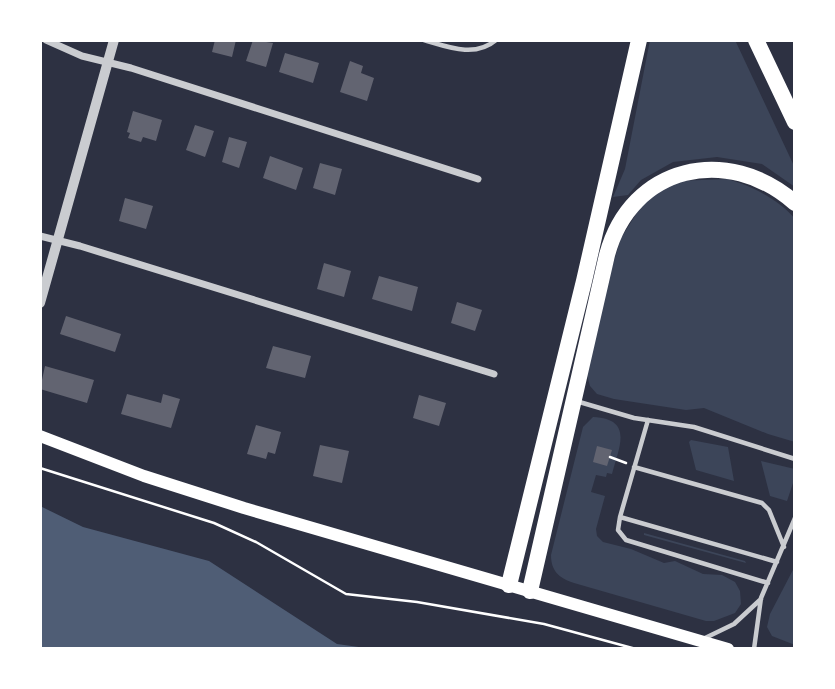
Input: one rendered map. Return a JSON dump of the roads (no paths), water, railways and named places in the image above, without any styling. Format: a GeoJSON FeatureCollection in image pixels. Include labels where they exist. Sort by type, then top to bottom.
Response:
{"type":"FeatureCollection","features":[{"type":"Feature","properties":{"kind":"highway"},"geometry":{"type":"LineString","coordinates":[[509,585],[563,368],[639,40]]}},
{"type":"Feature","properties":{"kind":"highway"},"geometry":{"type":"LineString","coordinates":[[756,40],[795,122]]}},
{"type":"Feature","properties":{"kind":"highway"},"geometry":{"type":"LineString","coordinates":[[530,591],[609,248],[619,225],[640,198],[670,178],[690,171],[711,169],[742,173],[762,180],[795,203]]}},
{"type":"Feature","properties":{"kind":"main road"},"geometry":{"type":"LineString","coordinates":[[40,426],[44,437],[144,476],[728,649]]}},
{"type":"Feature","properties":{"kind":"street"},"geometry":{"type":"LineString","coordinates":[[47,40],[82,56],[478,179]]}},
{"type":"Feature","properties":{"kind":"street"},"geometry":{"type":"LineString","coordinates":[[40,303],[114,40]]}},
{"type":"Feature","properties":{"kind":"street"},"geometry":{"type":"LineString","coordinates":[[40,236],[494,374]]}},
{"type":"Feature","properties":{"kind":"lane"},"geometry":{"type":"LineString","coordinates":[[425,40],[458,50],[476,50],[487,47],[496,40]]}},
{"type":"Feature","properties":{"kind":"lane"},"geometry":{"type":"LineString","coordinates":[[573,400],[648,420],[694,427],[795,459]]}},
{"type":"Feature","properties":{"kind":"lane"},"geometry":{"type":"LineString","coordinates":[[648,420],[618,530],[626,540],[768,583]]}},
{"type":"Feature","properties":{"kind":"lane"},"geometry":{"type":"LineString","coordinates":[[634,467],[762,503],[769,510],[784,547]]}},
{"type":"Feature","properties":{"kind":"lane"},"geometry":{"type":"LineString","coordinates":[[620,517],[777,562]]}},
{"type":"Feature","properties":{"kind":"lane"},"geometry":{"type":"LineString","coordinates":[[754,649],[761,598],[795,518]]}},
{"type":"Feature","properties":{"kind":"lane"},"geometry":{"type":"LineString","coordinates":[[700,641],[734,624],[761,598]]}}]}
